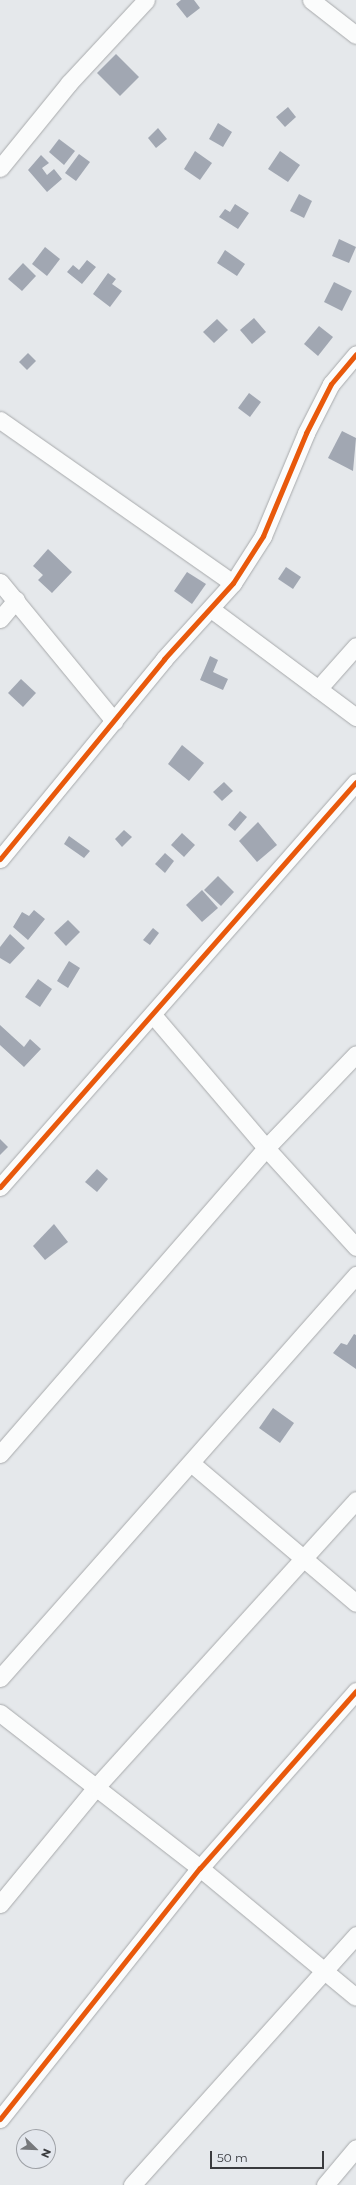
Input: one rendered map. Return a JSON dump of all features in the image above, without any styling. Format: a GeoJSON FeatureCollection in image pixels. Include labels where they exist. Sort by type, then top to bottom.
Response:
{"type":"FeatureCollection","features":[{"type":"Feature","properties":{"kind":"street"},"geometry":{"type":"LineString","coordinates":[[0,168],[69,83],[146,0]]}},
{"type":"Feature","properties":{"kind":"street"},"geometry":{"type":"LineString","coordinates":[[311,0],[356,35]]}},
{"type":"Feature","properties":{"kind":"street"},"geometry":{"type":"LineString","coordinates":[[0,859],[164,659],[233,583],[262,536],[306,433],[331,384],[356,354]]}},
{"type":"Feature","properties":{"kind":"street"},"geometry":{"type":"LineString","coordinates":[[0,420],[233,583]]}},
{"type":"Feature","properties":{"kind":"street"},"geometry":{"type":"LineString","coordinates":[[0,582],[114,721]]}},
{"type":"Feature","properties":{"kind":"street"},"geometry":{"type":"LineString","coordinates":[[0,619],[16,600]]}},
{"type":"Feature","properties":{"kind":"street"},"geometry":{"type":"LineString","coordinates":[[211,609],[356,717]]}},
{"type":"Feature","properties":{"kind":"street"},"geometry":{"type":"LineString","coordinates":[[318,689],[356,646]]}},
{"type":"Feature","properties":{"kind":"street"},"geometry":{"type":"LineString","coordinates":[[0,1187],[153,1015],[356,782]]}},
{"type":"Feature","properties":{"kind":"street"},"geometry":{"type":"LineString","coordinates":[[153,1015],[266,1148],[356,1247]]}},
{"type":"Feature","properties":{"kind":"street"},"geometry":{"type":"LineString","coordinates":[[0,1454],[266,1148],[356,1054]]}},
{"type":"Feature","properties":{"kind":"street"},"geometry":{"type":"LineString","coordinates":[[0,1678],[356,1275]]}},
{"type":"Feature","properties":{"kind":"street"},"geometry":{"type":"LineString","coordinates":[[191,1463],[303,1556],[356,1603]]}},
{"type":"Feature","properties":{"kind":"street"},"geometry":{"type":"LineString","coordinates":[[0,1904],[97,1786],[303,1556],[356,1500]]}},
{"type":"Feature","properties":{"kind":"street"},"geometry":{"type":"LineString","coordinates":[[0,2119],[200,1868],[356,1691]]}},
{"type":"Feature","properties":{"kind":"street"},"geometry":{"type":"LineString","coordinates":[[0,1713],[97,1786],[200,1868],[356,1997]]}},
{"type":"Feature","properties":{"kind":"street"},"geometry":{"type":"LineString","coordinates":[[132,2185],[356,1935]]}},
{"type":"Feature","properties":{"kind":"street"},"geometry":{"type":"LineString","coordinates":[[325,2185],[356,2148]]}},
{"type":"Feature","properties":{"kind":"building"},"geometry":{"type":"Polygon","coordinates":[[[181,0],[194,0],[200,8],[187,18],[176,4],[181,0]]]}},
{"type":"Feature","properties":{"kind":"building"},"geometry":{"type":"Polygon","coordinates":[[[116,54],[139,77],[120,96],[97,73],[116,54]]]}},
{"type":"Feature","properties":{"kind":"building"},"geometry":{"type":"Polygon","coordinates":[[[288,107],[296,117],[285,127],[276,117],[288,107]]]}},
{"type":"Feature","properties":{"kind":"building"},"geometry":{"type":"Polygon","coordinates":[[[218,123],[232,132],[223,147],[209,139],[218,123]]]}},
{"type":"Feature","properties":{"kind":"building"},"geometry":{"type":"Polygon","coordinates":[[[158,128],[167,139],[156,148],[148,138],[158,128]]]}},
{"type":"Feature","properties":{"kind":"building"},"geometry":{"type":"Polygon","coordinates":[[[59,139],[75,151],[64,165],[49,152],[59,139]]]}},
{"type":"Feature","properties":{"kind":"building"},"geometry":{"type":"Polygon","coordinates":[[[195,151],[212,163],[200,180],[184,169],[195,151]]]}},
{"type":"Feature","properties":{"kind":"building"},"geometry":{"type":"Polygon","coordinates":[[[280,151],[300,165],[288,182],[268,169],[280,151]]]}},
{"type":"Feature","properties":{"kind":"building"},"geometry":{"type":"Polygon","coordinates":[[[79,154],[90,162],[76,181],[65,173],[79,154]]]}},
{"type":"Feature","properties":{"kind":"building"},"geometry":{"type":"Polygon","coordinates":[[[41,155],[49,163],[42,168],[47,175],[54,169],[62,179],[47,192],[28,170],[41,155]]]}},
{"type":"Feature","properties":{"kind":"building"},"geometry":{"type":"Polygon","coordinates":[[[299,194],[312,201],[304,218],[290,211],[299,194]]]}},
{"type":"Feature","properties":{"kind":"building"},"geometry":{"type":"Polygon","coordinates":[[[235,204],[249,213],[238,229],[219,217],[225,209],[230,212],[235,204]]]}},
{"type":"Feature","properties":{"kind":"building"},"geometry":{"type":"Polygon","coordinates":[[[339,239],[356,247],[349,263],[332,256],[339,239]]]}},
{"type":"Feature","properties":{"kind":"building"},"geometry":{"type":"Polygon","coordinates":[[[45,247],[60,259],[47,276],[32,264],[45,247]]]}},
{"type":"Feature","properties":{"kind":"building"},"geometry":{"type":"Polygon","coordinates":[[[225,250],[245,264],[237,276],[217,263],[225,250]]]}},
{"type":"Feature","properties":{"kind":"building"},"geometry":{"type":"Polygon","coordinates":[[[87,260],[96,267],[82,284],[67,272],[73,265],[79,270],[87,260]]]}},
{"type":"Feature","properties":{"kind":"building"},"geometry":{"type":"Polygon","coordinates":[[[23,263],[36,276],[22,291],[8,279],[23,263]]]}},
{"type":"Feature","properties":{"kind":"building"},"geometry":{"type":"Polygon","coordinates":[[[108,273],[116,279],[112,284],[122,291],[110,307],[93,294],[108,273]]]}},
{"type":"Feature","properties":{"kind":"building"},"geometry":{"type":"Polygon","coordinates":[[[334,282],[352,291],[342,311],[324,302],[334,282]]]}},
{"type":"Feature","properties":{"kind":"building"},"geometry":{"type":"Polygon","coordinates":[[[254,318],[266,332],[252,344],[240,330],[254,318]]]}},
{"type":"Feature","properties":{"kind":"building"},"geometry":{"type":"Polygon","coordinates":[[[217,319],[228,330],[214,343],[203,332],[217,319]]]}},
{"type":"Feature","properties":{"kind":"building"},"geometry":{"type":"Polygon","coordinates":[[[319,326],[333,337],[318,356],[304,344],[319,326]]]}},
{"type":"Feature","properties":{"kind":"building"},"geometry":{"type":"Polygon","coordinates":[[[28,353],[36,361],[27,370],[19,362],[28,353]]]}},
{"type":"Feature","properties":{"kind":"building"},"geometry":{"type":"Polygon","coordinates":[[[249,393],[261,402],[250,417],[238,408],[249,393]]]}},
{"type":"Feature","properties":{"kind":"building"},"geometry":{"type":"Polygon","coordinates":[[[342,431],[356,438],[353,471],[328,458],[342,431]]]}},
{"type":"Feature","properties":{"kind":"building"},"geometry":{"type":"Polygon","coordinates":[[[48,549],[72,572],[52,593],[38,580],[43,575],[33,566],[48,549]]]}},
{"type":"Feature","properties":{"kind":"building"},"geometry":{"type":"Polygon","coordinates":[[[286,567],[301,577],[293,589],[278,579],[286,567]]]}},
{"type":"Feature","properties":{"kind":"building"},"geometry":{"type":"Polygon","coordinates":[[[187,572],[206,584],[192,604],[174,591],[187,572]]]}},
{"type":"Feature","properties":{"kind":"building"},"geometry":{"type":"Polygon","coordinates":[[[210,656],[218,660],[213,672],[228,679],[223,690],[200,680],[210,656]]]}},
{"type":"Feature","properties":{"kind":"building"},"geometry":{"type":"Polygon","coordinates":[[[21,679],[36,693],[23,707],[8,693],[21,679]]]}},
{"type":"Feature","properties":{"kind":"building"},"geometry":{"type":"Polygon","coordinates":[[[182,745],[204,763],[189,781],[168,764],[182,745]]]}},
{"type":"Feature","properties":{"kind":"building"},"geometry":{"type":"Polygon","coordinates":[[[224,782],[233,791],[222,801],[213,792],[224,782]]]}},
{"type":"Feature","properties":{"kind":"building"},"geometry":{"type":"Polygon","coordinates":[[[240,811],[247,817],[235,831],[228,825],[240,811]]]}},
{"type":"Feature","properties":{"kind":"building"},"geometry":{"type":"Polygon","coordinates":[[[258,822],[277,845],[257,862],[239,841],[258,822]]]}},
{"type":"Feature","properties":{"kind":"building"},"geometry":{"type":"Polygon","coordinates":[[[124,830],[132,837],[122,847],[115,839],[124,830]]]}},
{"type":"Feature","properties":{"kind":"building"},"geometry":{"type":"Polygon","coordinates":[[[182,833],[195,845],[184,857],[171,845],[182,833]]]}},
{"type":"Feature","properties":{"kind":"building"},"geometry":{"type":"Polygon","coordinates":[[[69,836],[90,851],[84,858],[64,844],[69,836]]]}},
{"type":"Feature","properties":{"kind":"building"},"geometry":{"type":"Polygon","coordinates":[[[165,853],[174,861],[165,873],[155,864],[165,853]]]}},
{"type":"Feature","properties":{"kind":"building"},"geometry":{"type":"Polygon","coordinates":[[[218,876],[234,892],[221,906],[204,890],[218,876]]]}},
{"type":"Feature","properties":{"kind":"building"},"geometry":{"type":"Polygon","coordinates":[[[202,890],[218,908],[202,922],[186,905],[202,890]]]}},
{"type":"Feature","properties":{"kind":"building"},"geometry":{"type":"Polygon","coordinates":[[[34,910],[45,919],[28,940],[13,927],[22,912],[29,916],[34,910]]]}},
{"type":"Feature","properties":{"kind":"building"},"geometry":{"type":"Polygon","coordinates":[[[68,920],[80,932],[66,946],[54,933],[68,920]]]}},
{"type":"Feature","properties":{"kind":"building"},"geometry":{"type":"Polygon","coordinates":[[[153,928],[159,933],[150,945],[143,940],[153,928]]]}},
{"type":"Feature","properties":{"kind":"building"},"geometry":{"type":"Polygon","coordinates":[[[10,934],[25,948],[10,964],[0,958],[0,947],[10,934]]]}},
{"type":"Feature","properties":{"kind":"building"},"geometry":{"type":"Polygon","coordinates":[[[69,961],[80,968],[68,988],[57,981],[69,961]]]}},
{"type":"Feature","properties":{"kind":"building"},"geometry":{"type":"Polygon","coordinates":[[[38,979],[52,989],[40,1007],[25,997],[38,979]]]}},
{"type":"Feature","properties":{"kind":"building"},"geometry":{"type":"Polygon","coordinates":[[[0,1025],[24,1047],[30,1039],[41,1049],[24,1067],[0,1045],[0,1025]]]}},
{"type":"Feature","properties":{"kind":"building"},"geometry":{"type":"Polygon","coordinates":[[[0,1139],[8,1147],[0,1155],[0,1139]]]}},
{"type":"Feature","properties":{"kind":"building"},"geometry":{"type":"Polygon","coordinates":[[[97,1169],[108,1179],[97,1192],[85,1182],[97,1169]]]}},
{"type":"Feature","properties":{"kind":"building"},"geometry":{"type":"Polygon","coordinates":[[[54,1224],[68,1242],[45,1260],[33,1246],[54,1224]]]}},
{"type":"Feature","properties":{"kind":"building"},"geometry":{"type":"Polygon","coordinates":[[[354,1334],[356,1335],[356,1369],[333,1353],[341,1343],[347,1345],[354,1334]]]}},
{"type":"Feature","properties":{"kind":"building"},"geometry":{"type":"Polygon","coordinates":[[[273,1408],[294,1423],[280,1443],[259,1428],[273,1408]]]}},
{"type":"Feature","properties":{"kind":"cycle path"},"geometry":{"type":"LineString","coordinates":[[0,859],[164,659],[233,583],[263,536],[306,433],[331,384],[356,354]]}},
{"type":"Feature","properties":{"kind":"cycle path"},"geometry":{"type":"LineString","coordinates":[[0,1187],[356,782]]}},
{"type":"Feature","properties":{"kind":"cycle path"},"geometry":{"type":"LineString","coordinates":[[0,2119],[200,1868],[356,1691]]}}]}
